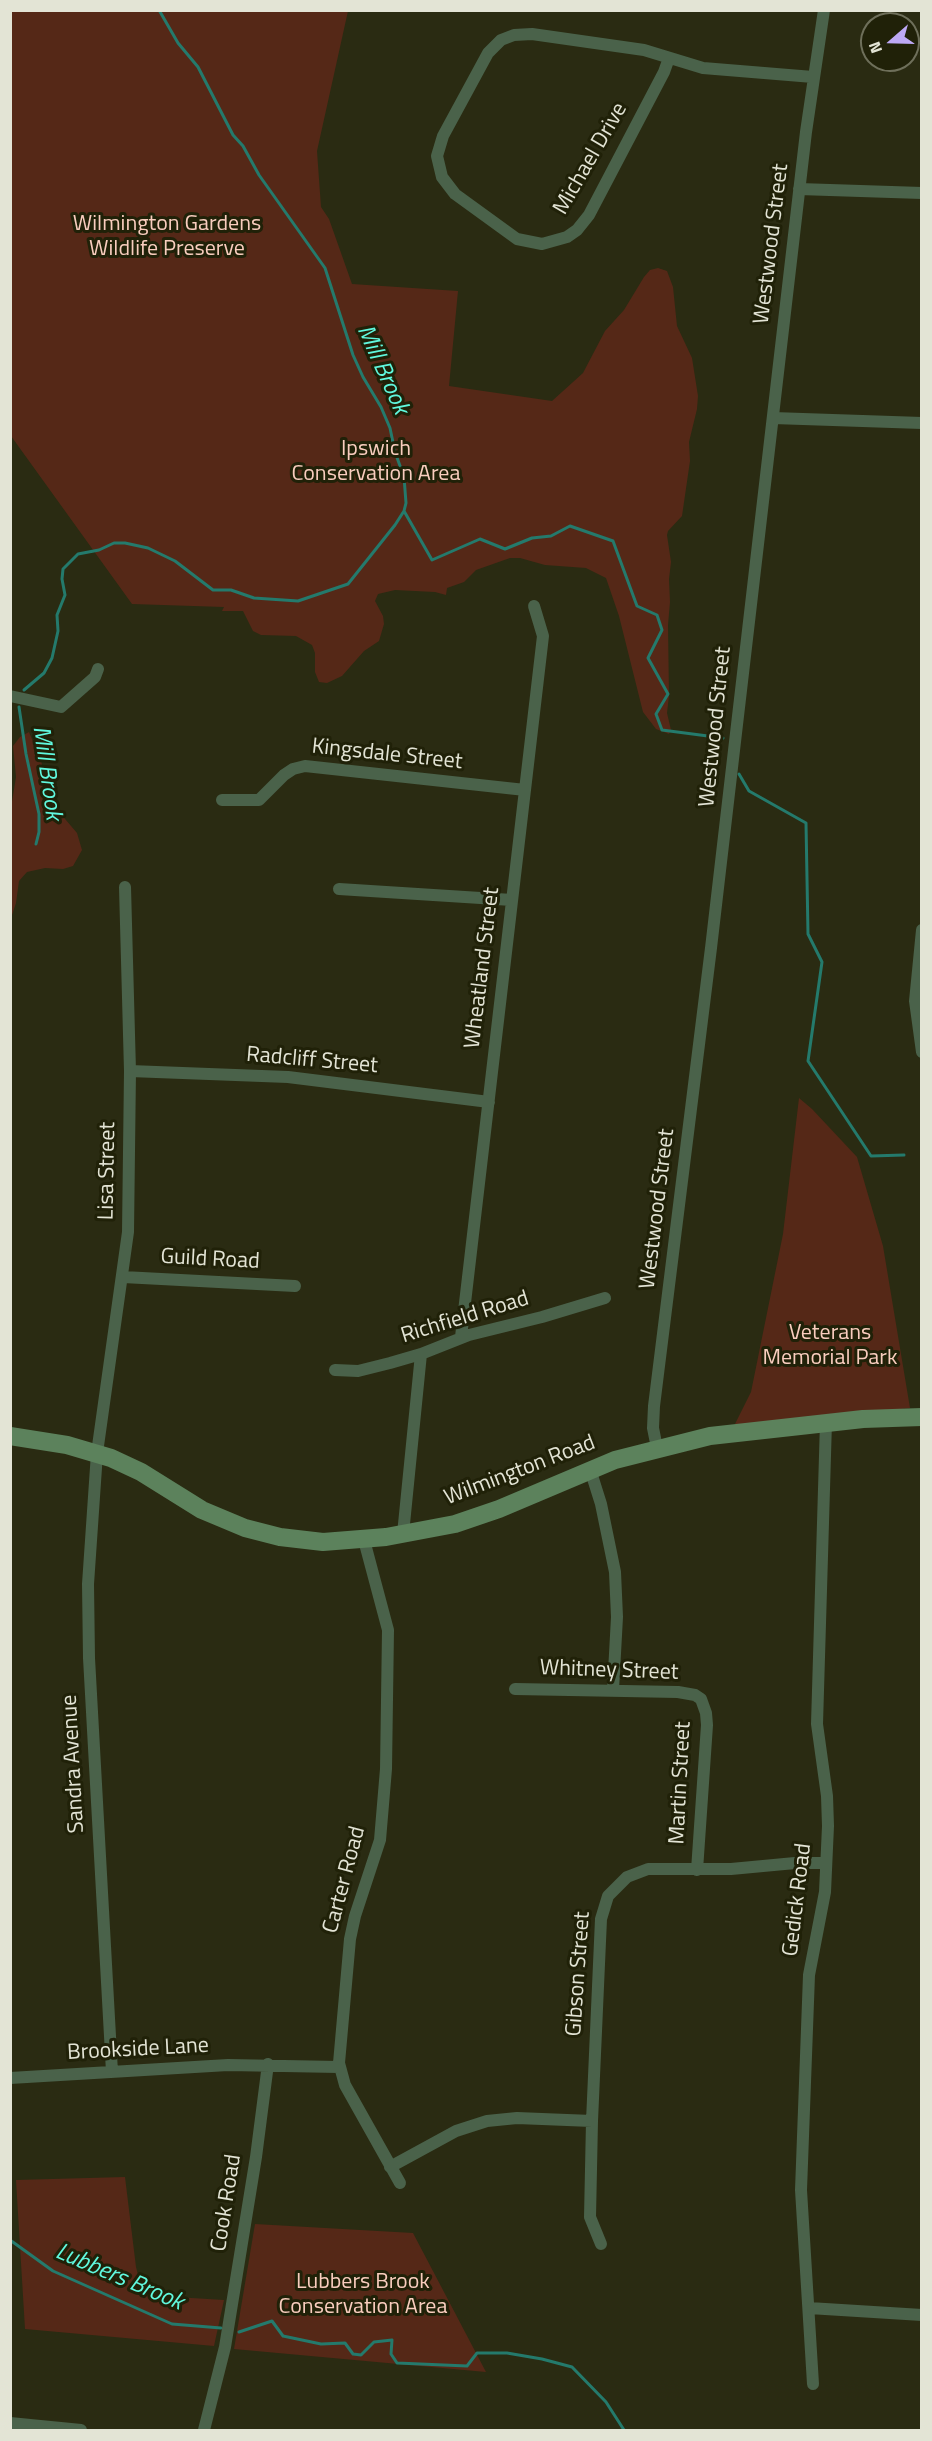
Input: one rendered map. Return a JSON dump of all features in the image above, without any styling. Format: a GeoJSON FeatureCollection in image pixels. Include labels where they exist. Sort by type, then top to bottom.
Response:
{"type":"FeatureCollection","features":[{"type":"Feature","properties":{"kind":"main road","name":"Wilmington Road"},"geometry":{"type":"LineString","coordinates":[[10,1436],[67,1445],[132,1467],[202,1510],[245,1528],[280,1537],[309,1541],[364,1540],[468,1520],[507,1506],[590,1469],[657,1448],[733,1432],[826,1422],[921,1417]]}},
{"type":"Feature","properties":{"kind":"street","name":"Westwood Street"},"geometry":{"type":"LineString","coordinates":[[657,1448],[653,1428],[654,1406],[711,948],[799,189],[824,10]]}},
{"type":"Feature","properties":{"kind":"street","name":"Michael Drive"},"geometry":{"type":"LineString","coordinates":[[669,58],[664,72],[589,215],[577,230],[567,237],[542,244],[517,240],[455,194],[441,177],[437,156],[440,141],[494,46],[518,34],[532,34],[647,51],[703,68],[813,77]]}},
{"type":"Feature","properties":{"kind":"street"},"geometry":{"type":"LineString","coordinates":[[799,189],[921,193]]}},
{"type":"Feature","properties":{"kind":"street"},"geometry":{"type":"LineString","coordinates":[[773,418],[921,423]]}},
{"type":"Feature","properties":{"kind":"street","name":"Wheatland Street"},"geometry":{"type":"LineString","coordinates":[[461,1337],[543,636],[534,606]]}},
{"type":"Feature","properties":{"kind":"street"},"geometry":{"type":"LineString","coordinates":[[10,696],[61,707],[95,677],[98,669]]}},
{"type":"Feature","properties":{"kind":"street","name":"Kingsdale Street"},"geometry":{"type":"LineString","coordinates":[[222,800],[259,800],[284,774],[305,766],[525,790]]}},
{"type":"Feature","properties":{"kind":"street","name":"Lisa Street"},"geometry":{"type":"LineString","coordinates":[[98,1454],[123,1277],[129,1217],[130,1071],[125,886]]}},
{"type":"Feature","properties":{"kind":"street"},"geometry":{"type":"LineString","coordinates":[[339,889],[512,900]]}},
{"type":"Feature","properties":{"kind":"street"},"geometry":{"type":"LineString","coordinates":[[921,930],[915,1001],[921,1052]]}},
{"type":"Feature","properties":{"kind":"street","name":"Radcliff Street"},"geometry":{"type":"LineString","coordinates":[[130,1071],[299,1078],[489,1102]]}},
{"type":"Feature","properties":{"kind":"street","name":"Guild Road"},"geometry":{"type":"LineString","coordinates":[[123,1277],[295,1286]]}},
{"type":"Feature","properties":{"kind":"street","name":"Richfield Road"},"geometry":{"type":"LineString","coordinates":[[335,1370],[361,1370],[421,1354],[461,1337],[605,1298]]}},
{"type":"Feature","properties":{"kind":"street"},"geometry":{"type":"LineString","coordinates":[[403,1534],[421,1354]]}},
{"type":"Feature","properties":{"kind":"street","name":"Gedick Road"},"geometry":{"type":"LineString","coordinates":[[813,2384],[801,2190],[809,1975],[821,1916],[828,1805],[818,1724],[826,1422]]}},
{"type":"Feature","properties":{"kind":"street","name":"Sandra Avenue"},"geometry":{"type":"LineString","coordinates":[[98,1454],[89,1557],[88,1622],[112,2072]]}},
{"type":"Feature","properties":{"kind":"street"},"geometry":{"type":"LineString","coordinates":[[590,1469],[601,1504],[615,1580],[617,1617],[614,1690]]}},
{"type":"Feature","properties":{"kind":"street","name":"Carter Road"},"geometry":{"type":"LineString","coordinates":[[364,1540],[388,1630],[386,1769],[380,1840],[357,1909],[350,1939],[339,2067],[345,2085],[400,2183]]}},
{"type":"Feature","properties":{"kind":"street","name":"Whitney Street"},"geometry":{"type":"LineString","coordinates":[[515,1689],[678,1692],[695,1695],[701,1699]]}},
{"type":"Feature","properties":{"kind":"street","name":"Martin Street"},"geometry":{"type":"LineString","coordinates":[[697,1870],[707,1725],[701,1699]]}},
{"type":"Feature","properties":{"kind":"street","name":"Gibson Street"},"geometry":{"type":"LineString","coordinates":[[601,2244],[590,2217],[592,2121],[602,1909],[612,1890],[632,1874],[657,1869],[697,1870],[826,1863]]}},
{"type":"Feature","properties":{"kind":"street","name":"Brookside Lane"},"geometry":{"type":"LineString","coordinates":[[10,2078],[268,2064],[339,2067]]}},
{"type":"Feature","properties":{"kind":"street","name":"Cook Road"},"geometry":{"type":"LineString","coordinates":[[204,2430],[225,2347],[256,2157],[268,2064]]}},
{"type":"Feature","properties":{"kind":"street"},"geometry":{"type":"LineString","coordinates":[[390,2167],[449,2134],[487,2121],[517,2118],[592,2121]]}},
{"type":"Feature","properties":{"kind":"street"},"geometry":{"type":"LineString","coordinates":[[809,2308],[921,2315]]}},
{"type":"Feature","properties":{"kind":"street"},"geometry":{"type":"LineString","coordinates":[[10,2423],[81,2430]]}},
{"type":"Feature","properties":{"kind":"green space"},"geometry":{"type":"Polygon","coordinates":[[[10,11],[348,11],[317,151],[321,207],[329,219],[352,284],[458,291],[449,386],[552,401],[583,373],[605,331],[624,310],[650,270],[658,268],[667,271],[673,287],[677,326],[692,358],[698,396],[689,442],[690,461],[682,516],[667,535],[671,562],[668,625],[669,696],[667,713],[671,730],[669,734],[656,729],[643,712],[619,616],[606,578],[586,568],[545,565],[520,558],[510,558],[476,570],[464,582],[447,588],[446,595],[435,592],[395,590],[378,594],[375,601],[383,616],[384,624],[379,641],[364,651],[342,676],[327,683],[319,682],[315,672],[315,653],[312,645],[296,636],[261,635],[253,631],[243,611],[222,611],[224,607],[132,604],[11,436],[10,11]]]}},
{"type":"Feature","properties":{"kind":"green space"},"geometry":{"type":"Polygon","coordinates":[[[29,732],[41,761],[54,806],[77,833],[82,850],[73,866],[27,872],[19,881],[11,918],[10,814],[16,777],[13,746],[20,737],[29,732]]]}},
{"type":"Feature","properties":{"kind":"green space","name":"Veterans Memorial Park"},"geometry":{"type":"Polygon","coordinates":[[[799,1098],[857,1157],[883,1246],[910,1408],[737,1426],[735,1424],[751,1392],[783,1234],[799,1098]]]}},
{"type":"Feature","properties":{"kind":"green space","name":"Lubbers Brook Conservation Area"},"geometry":{"type":"Polygon","coordinates":[[[125,2177],[136,2267],[143,2295],[224,2300],[214,2346],[25,2329],[16,2180],[125,2177]]]}},
{"type":"Feature","properties":{"kind":"green space","name":"Lubbers Brook Conservation Area"},"geometry":{"type":"Polygon","coordinates":[[[255,2224],[413,2233],[486,2372],[234,2349],[255,2224]]]}},
{"type":"Feature","properties":{"kind":"waterway","name":"Mill Brook"},"geometry":{"type":"LineString","coordinates":[[24,690],[44,673],[52,658],[58,631],[57,615],[65,595],[63,569],[78,554],[99,550],[114,543],[125,543],[148,548],[175,561],[213,590],[231,590],[254,598],[298,601],[348,584],[395,525],[406,503],[404,477],[390,428],[353,355],[325,268],[259,175],[243,146],[233,135],[198,67],[178,43],[159,10]]}},
{"type":"Feature","properties":{"kind":"waterway"},"geometry":{"type":"LineString","coordinates":[[404,511],[432,560],[480,539],[505,549],[532,538],[551,536],[570,526],[613,541],[637,606],[657,615],[662,630],[648,658],[668,694],[656,714],[662,730],[723,738]]}},
{"type":"Feature","properties":{"kind":"waterway","name":"Mill Brook"},"geometry":{"type":"LineString","coordinates":[[19,707],[39,814],[36,844]]}},
{"type":"Feature","properties":{"kind":"waterway"},"geometry":{"type":"LineString","coordinates":[[739,774],[749,791],[806,823],[808,934],[822,962],[808,1061],[871,1156],[904,1155]]}},
{"type":"Feature","properties":{"kind":"waterway","name":"Lubbers Brook"},"geometry":{"type":"LineString","coordinates":[[10,2240],[53,2271],[172,2324],[221,2328]]}},
{"type":"Feature","properties":{"kind":"waterway","name":"Lubbers Brook"},"geometry":{"type":"LineString","coordinates":[[239,2332],[272,2321],[283,2336],[321,2344],[345,2343],[353,2354],[361,2355],[374,2342],[392,2340],[391,2354],[397,2363],[467,2366],[477,2353],[507,2353],[542,2359],[572,2367],[606,2402],[624,2430]]}},
{"type":"Feature","properties":{"kind":"park label","name":"Wilmington Gardens Wildlife Preserve"},"geometry":{"type":"Point","coordinates":[167,238]}},
{"type":"Feature","properties":{"kind":"park label","name":"Ipswich Conservation Area"},"geometry":{"type":"Point","coordinates":[376,462]}}]}
